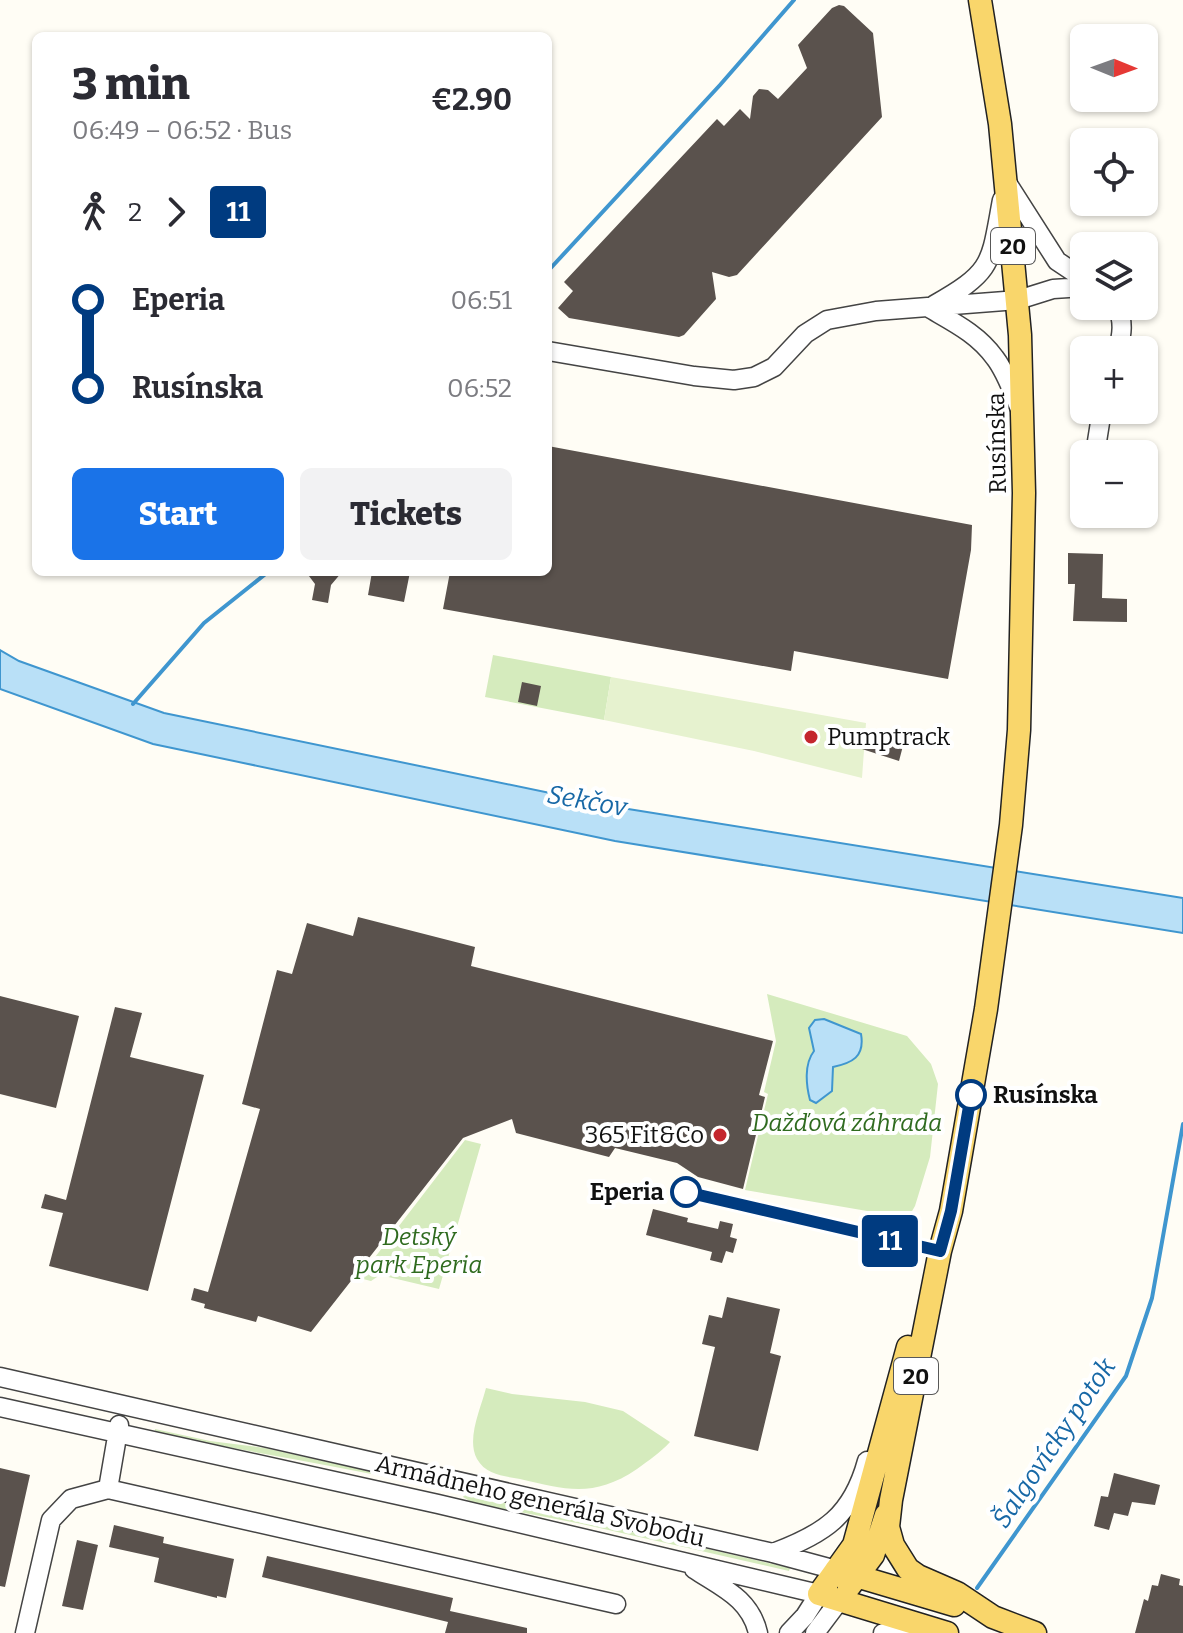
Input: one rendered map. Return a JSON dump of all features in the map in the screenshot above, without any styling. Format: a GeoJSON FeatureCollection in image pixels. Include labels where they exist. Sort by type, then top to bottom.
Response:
{"type":"FeatureCollection","features":[{"type":"Feature","properties":{"kind":"main road","name":"Rusínska"},"geometry":{"type":"LineString","coordinates":[[891,1500],[955,1190],[996,947],[1019,730],[1024,493],[1018,300],[1006,181],[980,0]]}},
{"type":"Feature","properties":{"kind":"main road","name":"Rusínska"},"geometry":{"type":"LineString","coordinates":[[847,1573],[909,1346],[940,1251]]}},
{"type":"Feature","properties":{"kind":"main road"},"geometry":{"type":"LineString","coordinates":[[829,1598],[847,1573],[873,1555],[891,1500]]}},
{"type":"Feature","properties":{"kind":"main road","name":"20"},"geometry":{"type":"LineString","coordinates":[[891,1500],[888,1527],[893,1545],[908,1569],[957,1593],[993,1617],[1035,1633]]}},
{"type":"Feature","properties":{"kind":"main road"},"geometry":{"type":"LineString","coordinates":[[847,1573],[993,1617]]}},
{"type":"Feature","properties":{"kind":"main road","name":"Armádneho generála Svobodu"},"geometry":{"type":"LineString","coordinates":[[829,1598],[945,1632]]}},
{"type":"Feature","properties":{"kind":"street"},"geometry":{"type":"LineString","coordinates":[[1006,181],[1057,261],[1070,270]]}},
{"type":"Feature","properties":{"kind":"street"},"geometry":{"type":"LineString","coordinates":[[929,308],[967,287],[992,256],[1006,181]]}},
{"type":"Feature","properties":{"kind":"street"},"geometry":{"type":"LineString","coordinates":[[552,352],[734,380],[754,377],[774,367],[805,334],[827,320],[876,311],[1018,300],[1053,289],[1070,288]]}},
{"type":"Feature","properties":{"kind":"street"},"geometry":{"type":"LineString","coordinates":[[929,308],[968,331],[997,359],[1021,412]]}},
{"type":"Feature","properties":{"kind":"street"},"geometry":{"type":"LineString","coordinates":[[773,1553],[815,1536],[840,1516],[862,1478],[890,1378],[909,1346]]}},
{"type":"Feature","properties":{"kind":"street","name":"Armádneho generála Svobodu"},"geometry":{"type":"LineString","coordinates":[[0,1377],[773,1553],[847,1573]]}},
{"type":"Feature","properties":{"kind":"street"},"geometry":{"type":"LineString","coordinates":[[108,1489],[123,1406]]}},
{"type":"Feature","properties":{"kind":"street","name":"Armádneho generála Svobodu"},"geometry":{"type":"LineString","coordinates":[[0,1407],[681,1561],[829,1598]]}},
{"type":"Feature","properties":{"kind":"street"},"geometry":{"type":"LineString","coordinates":[[25,1633],[51,1520],[71,1499],[108,1489],[616,1604]]}},
{"type":"Feature","properties":{"kind":"street"},"geometry":{"type":"LineString","coordinates":[[681,1561],[729,1589],[743,1601],[758,1633]]}},
{"type":"Feature","properties":{"kind":"street"},"geometry":{"type":"LineString","coordinates":[[789,1633],[829,1598]]}},
{"type":"Feature","properties":{"kind":"street"},"geometry":{"type":"LineString","coordinates":[[815,1633],[829,1598]]}},
{"type":"Feature","properties":{"kind":"street"},"geometry":{"type":"LineString","coordinates":[[883,1633],[900,1630],[945,1632]]}},
{"type":"Feature","properties":{"kind":"green space"},"geometry":{"type":"Polygon","coordinates":[[[493,655],[611,677],[604,720],[485,697],[493,655]]]}},
{"type":"Feature","properties":{"kind":"green space"},"geometry":{"type":"Polygon","coordinates":[[[611,677],[866,723],[862,778],[754,751],[604,720],[611,677]]]}},
{"type":"Feature","properties":{"kind":"green space","name":"Dažďová záhrada"},"geometry":{"type":"Polygon","coordinates":[[[767,994],[907,1036],[931,1064],[938,1084],[930,1157],[915,1206],[908,1218],[745,1190],[768,1094],[764,1092],[776,1041],[767,994]]]}},
{"type":"Feature","properties":{"kind":"green space","name":"Detský park Eperia"},"geometry":{"type":"Polygon","coordinates":[[[465,1140],[481,1144],[439,1289],[380,1275],[371,1281],[359,1278],[465,1140]]]}},
{"type":"Feature","properties":{"kind":"green space"},"geometry":{"type":"Polygon","coordinates":[[[486,1388],[585,1402],[623,1411],[670,1442],[622,1478],[593,1488],[552,1486],[496,1474],[481,1464],[474,1451],[476,1424],[486,1388]]]}},
{"type":"Feature","properties":{"kind":"green space"},"geometry":{"type":"Polygon","coordinates":[[[155,1429],[210,1441],[265,1448],[413,1481],[187,1439],[155,1432],[155,1429]]]}},
{"type":"Feature","properties":{"kind":"green space"},"geometry":{"type":"Polygon","coordinates":[[[466,1493],[790,1568],[789,1571],[582,1524],[473,1503],[463,1497],[466,1493]]]}},
{"type":"Feature","properties":{"kind":"water","name":"Sekčov"},"geometry":{"type":"Polygon","coordinates":[[[0,650],[19,661],[164,713],[622,808],[1183,898],[1183,933],[615,841],[153,744],[0,689],[0,650]]]}},
{"type":"Feature","properties":{"kind":"water"},"geometry":{"type":"Polygon","coordinates":[[[824,1019],[861,1034],[862,1042],[856,1058],[833,1067],[832,1091],[816,1103],[810,1100],[807,1081],[807,1068],[814,1051],[809,1028],[815,1020],[824,1019]]]}},
{"type":"Feature","properties":{"kind":"building"},"geometry":{"type":"Polygon","coordinates":[[[844,6],[873,33],[882,117],[737,275],[729,277],[712,272],[716,299],[684,335],[679,337],[569,318],[558,308],[573,291],[564,282],[717,119],[724,126],[740,109],[750,119],[753,96],[759,89],[768,90],[778,99],[807,68],[798,45],[832,8],[844,6]]]}},
{"type":"Feature","properties":{"kind":"building"},"geometry":{"type":"Polygon","coordinates":[[[552,447],[972,525],[971,550],[948,679],[794,651],[791,671],[443,609],[449,576],[552,576],[552,447]]]}},
{"type":"Feature","properties":{"kind":"building"},"geometry":{"type":"Polygon","coordinates":[[[1068,553],[1103,554],[1102,598],[1127,599],[1127,622],[1073,621],[1075,584],[1068,584],[1068,553]]]}},
{"type":"Feature","properties":{"kind":"building"},"geometry":{"type":"Polygon","coordinates":[[[309,576],[339,576],[331,585],[328,603],[312,600],[315,584],[309,576]]]}},
{"type":"Feature","properties":{"kind":"building"},"geometry":{"type":"Polygon","coordinates":[[[371,576],[409,576],[404,602],[368,595],[371,576]]]}},
{"type":"Feature","properties":{"kind":"building"},"geometry":{"type":"Polygon","coordinates":[[[522,682],[541,686],[537,706],[518,702],[522,682]]]}},
{"type":"Feature","properties":{"kind":"building"},"geometry":{"type":"Polygon","coordinates":[[[868,730],[904,742],[899,761],[862,749],[868,730]]]}},
{"type":"Feature","properties":{"kind":"building"},"geometry":{"type":"Polygon","coordinates":[[[358,917],[475,947],[471,966],[773,1041],[759,1095],[765,1097],[743,1189],[698,1177],[677,1163],[615,1148],[609,1157],[516,1133],[512,1119],[463,1138],[311,1332],[258,1316],[256,1322],[204,1308],[205,1304],[191,1300],[194,1288],[208,1292],[260,1109],[242,1104],[277,970],[292,974],[307,923],[353,936],[358,917]]]}},
{"type":"Feature","properties":{"kind":"building"},"geometry":{"type":"Polygon","coordinates":[[[0,996],[79,1016],[56,1108],[0,1094],[0,996]]]}},
{"type":"Feature","properties":{"kind":"building"},"geometry":{"type":"Polygon","coordinates":[[[115,1007],[142,1013],[130,1057],[204,1075],[148,1291],[49,1266],[63,1213],[41,1208],[45,1194],[66,1200],[115,1007]]]}},
{"type":"Feature","properties":{"kind":"building"},"geometry":{"type":"Polygon","coordinates":[[[653,1209],[688,1218],[687,1222],[718,1229],[720,1221],[733,1224],[730,1237],[737,1239],[733,1253],[726,1251],[722,1263],[710,1260],[712,1252],[646,1235],[653,1209]]]}},
{"type":"Feature","properties":{"kind":"building"},"geometry":{"type":"Polygon","coordinates":[[[727,1297],[780,1309],[770,1353],[781,1356],[758,1451],[694,1436],[715,1347],[702,1344],[709,1315],[722,1318],[727,1297]]]}},
{"type":"Feature","properties":{"kind":"building"},"geometry":{"type":"Polygon","coordinates":[[[0,1468],[30,1475],[5,1587],[0,1586],[0,1468]]]}},
{"type":"Feature","properties":{"kind":"building"},"geometry":{"type":"Polygon","coordinates":[[[1114,1473],[1160,1485],[1155,1505],[1132,1502],[1128,1516],[1114,1513],[1109,1530],[1094,1526],[1101,1496],[1108,1497],[1114,1473]]]}},
{"type":"Feature","properties":{"kind":"building"},"geometry":{"type":"Polygon","coordinates":[[[114,1525],[164,1537],[163,1543],[234,1559],[226,1598],[154,1582],[159,1558],[109,1547],[114,1525]]]}},
{"type":"Feature","properties":{"kind":"building"},"geometry":{"type":"Polygon","coordinates":[[[77,1540],[98,1545],[83,1610],[62,1606],[77,1540]]]}},
{"type":"Feature","properties":{"kind":"building"},"geometry":{"type":"Polygon","coordinates":[[[267,1556],[453,1598],[450,1611],[527,1628],[527,1633],[445,1633],[448,1622],[262,1577],[267,1556]]]}},
{"type":"Feature","properties":{"kind":"building"},"geometry":{"type":"Polygon","coordinates":[[[1161,1574],[1180,1579],[1179,1585],[1183,1586],[1183,1633],[1135,1633],[1144,1599],[1148,1601],[1152,1585],[1158,1586],[1161,1574]]]}},
{"type":"Feature","properties":{"kind":"waterway"},"geometry":{"type":"LineString","coordinates":[[552,267],[794,0]]}},
{"type":"Feature","properties":{"kind":"waterway"},"geometry":{"type":"LineString","coordinates":[[133,704],[204,623],[263,576]]}},
{"type":"Feature","properties":{"kind":"waterway","name":"Šalgovícky potok"},"geometry":{"type":"LineString","coordinates":[[977,1588],[1126,1376],[1152,1298],[1183,1124]]}},
{"type":"Feature","properties":{"kind":"bus line","name":"11"},"geometry":{"type":"LineString","coordinates":[[686,1192],[940,1251],[951,1211],[971,1095]]}},
{"type":"Feature","properties":{"kind":"place","name":"Pumptrack"},"geometry":{"type":"Point","coordinates":[811,737]}},
{"type":"Feature","properties":{"kind":"place","name":"Rusínska"},"geometry":{"type":"Point","coordinates":[971,1095]}},
{"type":"Feature","properties":{"kind":"place","name":"365 Fit&Co"},"geometry":{"type":"Point","coordinates":[720,1135]}},
{"type":"Feature","properties":{"kind":"place","name":"Eperia"},"geometry":{"type":"Point","coordinates":[686,1192]}}]}
